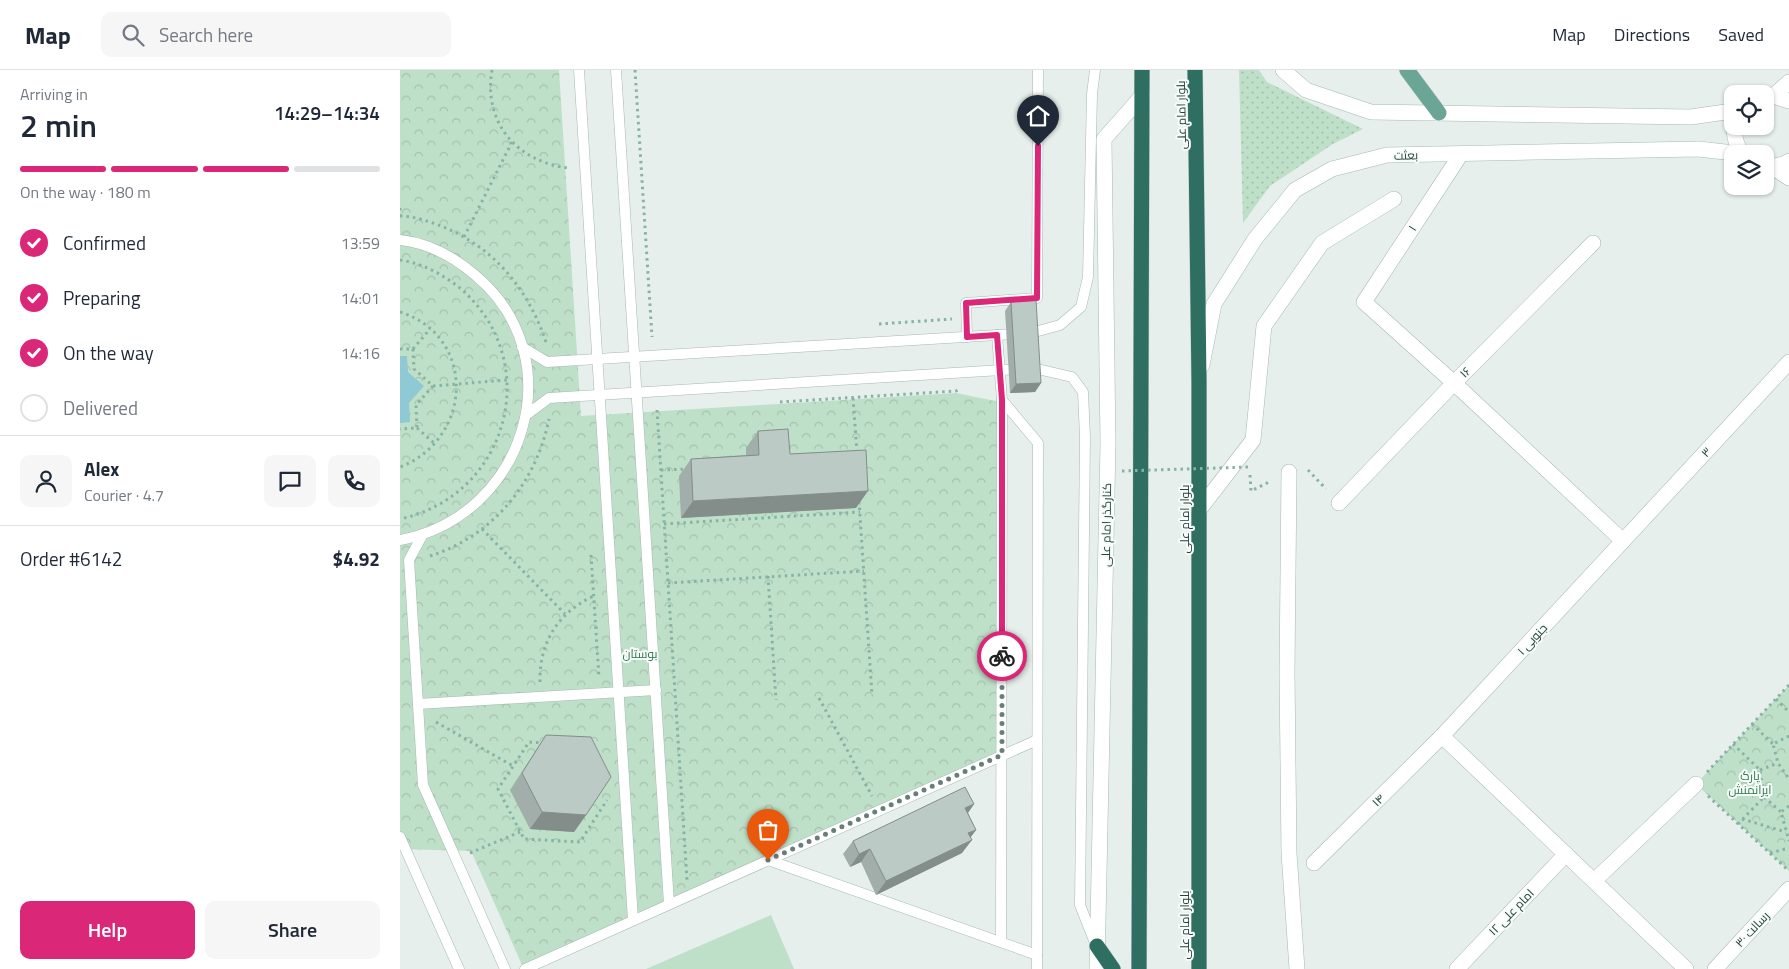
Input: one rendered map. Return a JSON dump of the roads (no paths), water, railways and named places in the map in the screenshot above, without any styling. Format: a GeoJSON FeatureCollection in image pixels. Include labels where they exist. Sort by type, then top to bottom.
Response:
{"type":"FeatureCollection","features":[{"type":"Feature","properties":{"kind":"highway"},"geometry":{"type":"LineString","coordinates":[[1139,969],[1142,70]]}},
{"type":"Feature","properties":{"kind":"highway","name":"بلوار امام علی"},"geometry":{"type":"LineString","coordinates":[[1195,70],[1199,381],[1199,969]]}},
{"type":"Feature","properties":{"kind":"highway"},"geometry":{"type":"LineString","coordinates":[[1097,946],[1113,969]]}},
{"type":"Feature","properties":{"kind":"main road"},"geometry":{"type":"LineString","coordinates":[[1407,70],[1439,113]]}},
{"type":"Feature","properties":{"kind":"street"},"geometry":{"type":"LineString","coordinates":[[1283,70],[1306,90],[1371,112],[1691,117],[1724,112]]}},
{"type":"Feature","properties":{"kind":"street"},"geometry":{"type":"LineString","coordinates":[[1774,92],[1789,82]]}},
{"type":"Feature","properties":{"kind":"street","name":"کنارگذر امام علی"},"geometry":{"type":"LineString","coordinates":[[1096,969],[1108,444],[1104,139],[1142,96]]}},
{"type":"Feature","properties":{"kind":"street"},"geometry":{"type":"LineString","coordinates":[[1774,97],[1789,101]]}},
{"type":"Feature","properties":{"kind":"street","name":"بعثت"},"geometry":{"type":"LineString","coordinates":[[1199,381],[1214,304],[1255,239],[1295,190],[1332,169],[1387,155],[1699,150],[1724,152]]}},
{"type":"Feature","properties":{"kind":"street","name":"۱"},"geometry":{"type":"LineString","coordinates":[[1454,383],[1364,302],[1460,154]]}},
{"type":"Feature","properties":{"kind":"street"},"geometry":{"type":"LineString","coordinates":[[1774,165],[1789,161]]}},
{"type":"Feature","properties":{"kind":"street"},"geometry":{"type":"LineString","coordinates":[[1774,169],[1789,178]]}},
{"type":"Feature","properties":{"kind":"street"},"geometry":{"type":"LineString","coordinates":[[1199,510],[1253,440],[1264,326],[1322,243],[1394,199]]}},
{"type":"Feature","properties":{"kind":"street","name":"۱۶"},"geometry":{"type":"LineString","coordinates":[[1339,503],[1454,383],[1593,243]]}},
{"type":"Feature","properties":{"kind":"street","name":"۳"},"geometry":{"type":"LineString","coordinates":[[1623,541],[1789,362]]}},
{"type":"Feature","properties":{"kind":"street"},"geometry":{"type":"LineString","coordinates":[[1454,383],[1623,541]]}},
{"type":"Feature","properties":{"kind":"street"},"geometry":{"type":"LineString","coordinates":[[1288,472],[1287,673],[1289,853],[1297,969]]}},
{"type":"Feature","properties":{"kind":"street","name":"۱ جنوبی"},"geometry":{"type":"LineString","coordinates":[[1442,736],[1623,541]]}},
{"type":"Feature","properties":{"kind":"street"},"geometry":{"type":"LineString","coordinates":[[1442,736],[1686,969]]}},
{"type":"Feature","properties":{"kind":"street","name":"۱۴"},"geometry":{"type":"LineString","coordinates":[[1314,863],[1442,736]]}},
{"type":"Feature","properties":{"kind":"street"},"geometry":{"type":"LineString","coordinates":[[1594,881],[1696,784]]}},
{"type":"Feature","properties":{"kind":"street","name":"امام علی ۱۲"},"geometry":{"type":"LineString","coordinates":[[1457,969],[1566,854]]}},
{"type":"Feature","properties":{"kind":"street","name":"رسالت ۳۰"},"geometry":{"type":"LineString","coordinates":[[1715,969],[1789,889]]}},
{"type":"Feature","properties":{"kind":"lane"},"geometry":{"type":"LineString","coordinates":[[579,70],[633,920]]}},
{"type":"Feature","properties":{"kind":"lane"},"geometry":{"type":"LineString","coordinates":[[616,70],[669,904]]}},
{"type":"Feature","properties":{"kind":"lane"},"geometry":{"type":"LineString","coordinates":[[967,337],[966,303],[1037,298],[1038,70]]}},
{"type":"Feature","properties":{"kind":"lane"},"geometry":{"type":"LineString","coordinates":[[522,348],[547,362],[1032,333],[1060,325],[1081,306],[1088,277],[1092,94],[1095,70]]}},
{"type":"Feature","properties":{"kind":"lane"},"geometry":{"type":"LineString","coordinates":[[400,540],[439,528],[460,516],[480,501],[491,489],[501,476],[513,454],[522,431],[526,415],[527,397],[526,363],[522,348],[500,302],[466,267],[437,250],[402,238]]}},
{"type":"Feature","properties":{"kind":"lane"},"geometry":{"type":"LineString","coordinates":[[997,335],[1002,400],[1002,942]]}},
{"type":"Feature","properties":{"kind":"lane"},"geometry":{"type":"LineString","coordinates":[[526,415],[549,398],[600,394],[1034,368],[1072,377],[1083,392],[1085,437],[1080,905],[1097,946]]}},
{"type":"Feature","properties":{"kind":"lane"},"geometry":{"type":"LineString","coordinates":[[1002,400],[1038,443],[1037,969]]}},
{"type":"Feature","properties":{"kind":"lane"},"geometry":{"type":"LineString","coordinates":[[423,534],[408,560],[423,785],[505,969]]}},
{"type":"Feature","properties":{"kind":"lane"},"geometry":{"type":"LineString","coordinates":[[418,704],[656,690]]}},
{"type":"Feature","properties":{"kind":"lane"},"geometry":{"type":"LineString","coordinates":[[524,969],[1037,740]]}},
{"type":"Feature","properties":{"kind":"lane"},"geometry":{"type":"LineString","coordinates":[[400,837],[459,969]]}},
{"type":"Feature","properties":{"kind":"lane"},"geometry":{"type":"LineString","coordinates":[[768,860],[1037,955]]}},
{"type":"Feature","properties":{"kind":"water"},"geometry":{"type":"Polygon","coordinates":[[[400,356],[407,356],[408,372],[424,386],[409,403],[410,422],[400,423],[400,356]]]}},
{"type":"Feature","properties":{"kind":"park label","name":"بوستان"},"geometry":{"type":"Point","coordinates":[640,653]}},
{"type":"Feature","properties":{"kind":"park label","name":"پارک ایرانمنش"},"geometry":{"type":"Point","coordinates":[1750,782]}}]}
